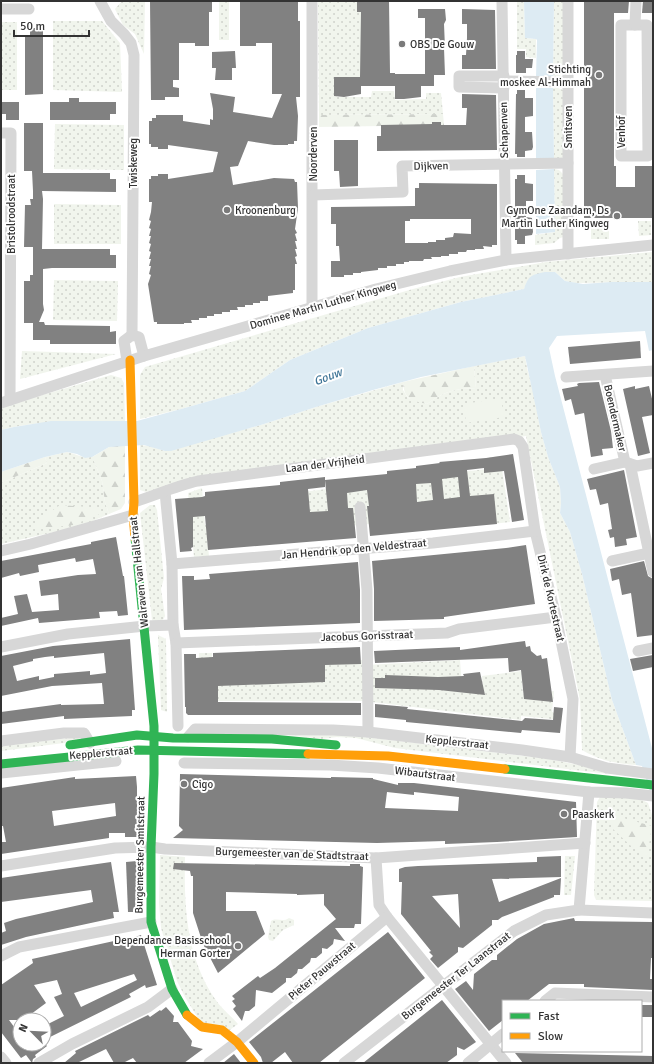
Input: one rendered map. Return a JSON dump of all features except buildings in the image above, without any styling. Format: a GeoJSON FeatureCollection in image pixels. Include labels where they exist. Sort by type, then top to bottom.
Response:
{"type":"FeatureCollection","features":[{"type":"Feature","properties":{"kind":"main road","name":"Walraven van Hallstraat"},"geometry":{"type":"LineString","coordinates":[[128,360],[132,402],[134,502],[132,515],[154,715],[154,750]]}},
{"type":"Feature","properties":{"kind":"main road","name":"Kepplerstraat"},"geometry":{"type":"LineString","coordinates":[[60,746],[90,743],[136,735],[154,736]]}},
{"type":"Feature","properties":{"kind":"main road","name":"Wibautstraat"},"geometry":{"type":"LineString","coordinates":[[274,735],[360,748],[388,756]]}},
{"type":"Feature","properties":{"kind":"main road"},"geometry":{"type":"LineString","coordinates":[[154,736],[188,738]]}},
{"type":"Feature","properties":{"kind":"main road","name":"Kepplerstraat"},"geometry":{"type":"LineString","coordinates":[[1,764],[128,750],[154,750]]}},
{"type":"Feature","properties":{"kind":"main road","name":"Wibautstraat"},"geometry":{"type":"LineString","coordinates":[[154,750],[388,756]]}},
{"type":"Feature","properties":{"kind":"main road","name":"Burgemeester Smitstraat"},"geometry":{"type":"LineString","coordinates":[[154,750],[151,847],[151,922],[172,989],[188,1017],[202,1027],[222,1030],[237,1042],[254,1063]]}},
{"type":"Feature","properties":{"kind":"main road","name":"Kepplerstraat"},"geometry":{"type":"LineString","coordinates":[[388,756],[653,785]]}},
{"type":"Feature","properties":{"kind":"street","name":"Twiskeweg"},"geometry":{"type":"LineString","coordinates":[[100,1],[111,21],[124,34],[130,43],[134,55],[132,335]]}},
{"type":"Feature","properties":{"kind":"street","name":"Noorderven"},"geometry":{"type":"LineString","coordinates":[[312,1],[312,308]]}},
{"type":"Feature","properties":{"kind":"street","name":"Schapenven"},"geometry":{"type":"LineString","coordinates":[[502,1],[506,260]]}},
{"type":"Feature","properties":{"kind":"street","name":"Smitsven"},"geometry":{"type":"LineString","coordinates":[[568,1],[568,254]]}},
{"type":"Feature","properties":{"kind":"street"},"geometry":{"type":"LineString","coordinates":[[635,25],[636,1]]}},
{"type":"Feature","properties":{"kind":"street"},"geometry":{"type":"LineString","coordinates":[[1,9],[29,9]]}},
{"type":"Feature","properties":{"kind":"street","name":"Venhof"},"geometry":{"type":"LineString","coordinates":[[635,25],[647,25],[648,156],[621,156],[621,26],[635,25]]}},
{"type":"Feature","properties":{"kind":"street"},"geometry":{"type":"LineString","coordinates":[[504,82],[568,82]]}},
{"type":"Feature","properties":{"kind":"street","name":"Bristolroodstraat"},"geometry":{"type":"LineString","coordinates":[[1,133],[11,133],[6,401]]}},
{"type":"Feature","properties":{"kind":"street"},"geometry":{"type":"LineString","coordinates":[[505,164],[568,163]]}},
{"type":"Feature","properties":{"kind":"street","name":"Dijkven"},"geometry":{"type":"LineString","coordinates":[[313,195],[403,192],[402,166],[505,164]]}},
{"type":"Feature","properties":{"kind":"street","name":"Dominee Martin Luther Kingweg"},"geometry":{"type":"LineString","coordinates":[[6,401],[128,360],[376,289],[506,260],[653,245]]}},
{"type":"Feature","properties":{"kind":"street"},"geometry":{"type":"LineString","coordinates":[[128,360],[124,341],[132,335],[139,337],[144,356]]}},
{"type":"Feature","properties":{"kind":"street","name":"Boendermaker"},"geometry":{"type":"LineString","coordinates":[[566,377],[653,371]]}},
{"type":"Feature","properties":{"kind":"street","name":"Boendermaker"},"geometry":{"type":"LineString","coordinates":[[605,375],[628,463],[648,530],[649,553],[653,572]]}},
{"type":"Feature","properties":{"kind":"street","name":"Laan der Vrijheid"},"geometry":{"type":"LineString","coordinates":[[134,502],[165,492],[177,486],[198,481],[514,439],[519,441]]}},
{"type":"Feature","properties":{"kind":"street","name":"Dirk de Kortestraat"},"geometry":{"type":"LineString","coordinates":[[519,441],[523,447],[535,530],[574,699],[570,758]]}},
{"type":"Feature","properties":{"kind":"street","name":"Boendermaker"},"geometry":{"type":"LineString","coordinates":[[594,469],[628,463],[637,466],[653,462]]}},
{"type":"Feature","properties":{"kind":"street"},"geometry":{"type":"LineString","coordinates":[[165,492],[172,564],[173,625],[176,643],[178,726]]}},
{"type":"Feature","properties":{"kind":"street"},"geometry":{"type":"LineString","coordinates":[[360,507],[367,590],[368,732]]}},
{"type":"Feature","properties":{"kind":"street"},"geometry":{"type":"LineString","coordinates":[[1,551],[32,544],[132,515]]}},
{"type":"Feature","properties":{"kind":"street","name":"Jan Hendrik op den Veldestraat"},"geometry":{"type":"LineString","coordinates":[[172,564],[433,543],[535,530]]}},
{"type":"Feature","properties":{"kind":"street"},"geometry":{"type":"LineString","coordinates":[[612,561],[649,553]]}},
{"type":"Feature","properties":{"kind":"street","name":"Jacobus Gorisstraat"},"geometry":{"type":"LineString","coordinates":[[176,643],[447,633],[459,629],[556,616]]}},
{"type":"Feature","properties":{"kind":"street"},"geometry":{"type":"LineString","coordinates":[[1,647],[68,634],[145,626],[173,625]]}},
{"type":"Feature","properties":{"kind":"street"},"geometry":{"type":"LineString","coordinates":[[638,652],[653,648]]}},
{"type":"Feature","properties":{"kind":"street","name":"Kepplerstraat"},"geometry":{"type":"LineString","coordinates":[[188,738],[196,729],[274,735],[333,730],[368,732],[522,750],[570,758],[607,768],[653,774]]}},
{"type":"Feature","properties":{"kind":"street","name":"Kepplerstraat"},"geometry":{"type":"LineString","coordinates":[[1,741],[84,732],[90,743]]}},
{"type":"Feature","properties":{"kind":"street"},"geometry":{"type":"LineString","coordinates":[[189,752],[196,763]]}},
{"type":"Feature","properties":{"kind":"street"},"geometry":{"type":"LineString","coordinates":[[38,768],[48,758]]}},
{"type":"Feature","properties":{"kind":"street","name":"Kepplerstraat"},"geometry":{"type":"LineString","coordinates":[[1,773],[116,761]]}},
{"type":"Feature","properties":{"kind":"street","name":"Wibautstraat"},"geometry":{"type":"LineString","coordinates":[[184,763],[330,765],[378,768],[589,792],[626,793],[648,796]]}},
{"type":"Feature","properties":{"kind":"street"},"geometry":{"type":"LineString","coordinates":[[579,910],[589,792]]}},
{"type":"Feature","properties":{"kind":"street","name":"Burgemeester van de Stadtstraat"},"geometry":{"type":"LineString","coordinates":[[1,866],[115,848],[151,847],[166,849],[376,858],[585,843]]}},
{"type":"Feature","properties":{"kind":"street"},"geometry":{"type":"LineString","coordinates":[[376,858],[379,905],[387,917],[506,1063]]}},
{"type":"Feature","properties":{"kind":"street","name":"Burgemeester Ter Laanstraat"},"geometry":{"type":"LineString","coordinates":[[344,1063],[514,931],[546,915],[579,910],[653,913]]}},
{"type":"Feature","properties":{"kind":"street","name":"Pieter Pauwstraat"},"geometry":{"type":"LineString","coordinates":[[209,1063],[237,1042],[387,917]]}},
{"type":"Feature","properties":{"kind":"street"},"geometry":{"type":"LineString","coordinates":[[1,956],[19,947],[151,922]]}},
{"type":"Feature","properties":{"kind":"street"},"geometry":{"type":"LineString","coordinates":[[39,1063],[72,1044],[148,1007],[172,989]]}},
{"type":"Feature","properties":{"kind":"street"},"geometry":{"type":"LineString","coordinates":[[546,1000],[555,993],[653,998]]}},
{"type":"Feature","properties":{"kind":"street"},"geometry":{"type":"LineString","coordinates":[[468,1063],[490,1043],[502,1035]]}},
{"type":"Feature","properties":{"kind":"street"},"geometry":{"type":"LineString","coordinates":[[1,1057],[6,1063]]}},
{"type":"Feature","properties":{"kind":"green space"},"geometry":{"type":"Polygon","coordinates":[[[122,1],[145,1],[144,54],[135,34],[123,25],[115,9],[122,1]]]}},
{"type":"Feature","properties":{"kind":"green space"},"geometry":{"type":"Polygon","coordinates":[[[219,1],[229,1],[229,40],[219,40],[219,1]]]}},
{"type":"Feature","properties":{"kind":"green space"},"geometry":{"type":"Polygon","coordinates":[[[318,1],[373,1],[361,83],[337,83],[337,97],[371,97],[372,91],[394,91],[395,100],[426,99],[426,93],[441,93],[443,114],[319,115],[318,1]]]}},
{"type":"Feature","properties":{"kind":"green space"},"geometry":{"type":"Polygon","coordinates":[[[517,1],[524,1],[525,38],[536,39],[536,58],[526,57],[526,49],[517,49],[517,1]]]}},
{"type":"Feature","properties":{"kind":"green space"},"geometry":{"type":"Polygon","coordinates":[[[554,1],[564,1],[563,70],[560,76],[553,76],[554,1]]]}},
{"type":"Feature","properties":{"kind":"green space"},"geometry":{"type":"Polygon","coordinates":[[[53,21],[102,21],[120,43],[122,92],[53,90],[53,21]]]}},
{"type":"Feature","properties":{"kind":"green space"},"geometry":{"type":"Polygon","coordinates":[[[1,22],[17,22],[17,90],[1,90],[1,22]]]}},
{"type":"Feature","properties":{"kind":"green space"},"geometry":{"type":"Polygon","coordinates":[[[553,88],[563,90],[564,156],[561,159],[554,160],[553,88]]]}},
{"type":"Feature","properties":{"kind":"green space"},"geometry":{"type":"Polygon","coordinates":[[[443,114],[444,125],[319,127],[319,115],[443,114]]]}},
{"type":"Feature","properties":{"kind":"green space"},"geometry":{"type":"Polygon","coordinates":[[[55,124],[124,125],[124,170],[54,169],[55,124]]]}},
{"type":"Feature","properties":{"kind":"green space"},"geometry":{"type":"Polygon","coordinates":[[[554,169],[559,170],[563,174],[564,237],[560,238],[554,243],[535,245],[535,235],[555,232],[554,169]]]}},
{"type":"Feature","properties":{"kind":"green space"},"geometry":{"type":"Polygon","coordinates":[[[54,204],[121,205],[121,244],[54,244],[54,204]]]}},
{"type":"Feature","properties":{"kind":"green space"},"geometry":{"type":"Polygon","coordinates":[[[591,221],[609,221],[609,239],[591,239],[591,221]]]}},
{"type":"Feature","properties":{"kind":"green space"},"geometry":{"type":"Polygon","coordinates":[[[638,221],[651,221],[651,235],[639,236],[638,221]]]}},
{"type":"Feature","properties":{"kind":"green space"},"geometry":{"type":"Polygon","coordinates":[[[653,252],[653,282],[575,283],[565,281],[555,272],[527,282],[524,289],[461,302],[368,328],[290,360],[245,391],[140,419],[140,375],[145,367],[413,289],[460,277],[546,262],[653,252]]]}},
{"type":"Feature","properties":{"kind":"green space"},"geometry":{"type":"Polygon","coordinates":[[[54,280],[118,281],[117,321],[53,320],[54,280]]]}},
{"type":"Feature","properties":{"kind":"green space"},"geometry":{"type":"Polygon","coordinates":[[[22,351],[116,354],[20,379],[22,351]]]}},
{"type":"Feature","properties":{"kind":"green space"},"geometry":{"type":"Polygon","coordinates":[[[525,356],[541,432],[548,457],[560,487],[560,513],[570,532],[582,574],[612,700],[636,765],[608,761],[595,757],[582,750],[580,700],[526,436],[185,481],[146,492],[140,490],[140,445],[165,451],[264,424],[316,407],[403,382],[403,390],[408,398],[427,404],[439,396],[450,392],[476,388],[474,366],[525,356]]]}},
{"type":"Feature","properties":{"kind":"green space"},"geometry":{"type":"Polygon","coordinates":[[[474,366],[476,388],[450,392],[439,396],[427,404],[409,398],[405,392],[403,382],[474,366]]]}},
{"type":"Feature","properties":{"kind":"green space"},"geometry":{"type":"Polygon","coordinates":[[[111,375],[121,378],[124,383],[125,422],[47,423],[16,426],[1,430],[1,407],[111,375]]]}},
{"type":"Feature","properties":{"kind":"green space"},"geometry":{"type":"Polygon","coordinates":[[[501,398],[504,417],[466,423],[464,404],[501,398]]]}},
{"type":"Feature","properties":{"kind":"green space"},"geometry":{"type":"Polygon","coordinates":[[[125,446],[125,503],[121,509],[109,514],[105,502],[102,481],[94,461],[94,456],[109,447],[125,446]]]}},
{"type":"Feature","properties":{"kind":"green space"},"geometry":{"type":"Polygon","coordinates":[[[67,452],[84,457],[94,456],[94,461],[102,481],[105,502],[109,514],[81,526],[1,544],[1,483],[47,463],[45,457],[67,452]]]}},
{"type":"Feature","properties":{"kind":"green space"},"geometry":{"type":"Polygon","coordinates":[[[500,456],[510,522],[492,524],[490,511],[359,525],[207,537],[209,556],[194,557],[188,493],[202,488],[205,525],[215,524],[225,502],[488,469],[487,458],[500,456]]]}},
{"type":"Feature","properties":{"kind":"green space"},"geometry":{"type":"Polygon","coordinates":[[[45,457],[47,463],[1,483],[1,472],[45,457]]]}},
{"type":"Feature","properties":{"kind":"green space"},"geometry":{"type":"Polygon","coordinates":[[[60,505],[101,508],[100,514],[73,525],[36,529],[38,521],[60,505]]]}},
{"type":"Feature","properties":{"kind":"green space"},"geometry":{"type":"Polygon","coordinates":[[[150,505],[155,505],[157,510],[164,578],[161,589],[165,616],[159,621],[152,620],[140,513],[150,505]]]}},
{"type":"Feature","properties":{"kind":"green space"},"geometry":{"type":"Polygon","coordinates":[[[158,635],[166,639],[167,712],[161,710],[158,635]]]}},
{"type":"Feature","properties":{"kind":"green space"},"geometry":{"type":"Polygon","coordinates":[[[199,653],[212,653],[212,666],[365,660],[366,665],[460,660],[462,688],[483,690],[482,676],[521,671],[523,694],[554,691],[552,712],[562,713],[562,720],[521,716],[521,720],[364,701],[198,701],[199,653]]]}},
{"type":"Feature","properties":{"kind":"green space"},"geometry":{"type":"Polygon","coordinates":[[[331,733],[549,759],[579,765],[608,774],[395,748],[356,738],[337,737],[321,739],[279,734],[331,733]]]}},
{"type":"Feature","properties":{"kind":"green space"},"geometry":{"type":"Polygon","coordinates":[[[78,737],[80,741],[1,751],[1,746],[78,737]]]}},
{"type":"Feature","properties":{"kind":"green space"},"geometry":{"type":"Polygon","coordinates":[[[600,797],[638,798],[648,803],[653,818],[653,901],[596,900],[594,895],[597,802],[600,797]]]}},
{"type":"Feature","properties":{"kind":"green space"},"geometry":{"type":"Polygon","coordinates":[[[612,815],[652,826],[647,857],[631,846],[613,829],[612,815]]]}},
{"type":"Feature","properties":{"kind":"green space"},"geometry":{"type":"Polygon","coordinates":[[[160,855],[185,857],[186,913],[192,948],[205,983],[220,1006],[238,1024],[227,1032],[201,1023],[177,981],[161,928],[159,903],[160,855]]]}},
{"type":"Feature","properties":{"kind":"green space"},"geometry":{"type":"Polygon","coordinates":[[[565,856],[575,856],[571,895],[564,895],[565,856]]]}},
{"type":"Feature","properties":{"kind":"green space"},"geometry":{"type":"Polygon","coordinates":[[[289,918],[294,920],[294,925],[283,930],[273,941],[269,940],[268,937],[271,921],[289,918]]]}},
{"type":"Feature","properties":{"kind":"water"},"geometry":{"type":"Polygon","coordinates":[[[524,1],[554,1],[553,76],[536,77],[537,40],[525,38],[524,1]]]}},
{"type":"Feature","properties":{"kind":"water"},"geometry":{"type":"Polygon","coordinates":[[[536,88],[553,88],[554,160],[536,160],[536,88]]]}},
{"type":"Feature","properties":{"kind":"water"},"geometry":{"type":"Polygon","coordinates":[[[554,169],[555,232],[536,234],[536,170],[554,169]]]}},
{"type":"Feature","properties":{"kind":"water","name":"Gouw"},"geometry":{"type":"Polygon","coordinates":[[[545,272],[555,272],[565,281],[583,284],[653,282],[653,350],[649,351],[645,331],[557,336],[549,348],[653,752],[653,801],[642,766],[636,765],[612,700],[582,574],[570,532],[560,513],[560,487],[548,457],[541,432],[525,356],[421,377],[171,451],[165,451],[144,445],[109,447],[92,457],[85,458],[77,454],[67,452],[45,457],[1,472],[1,430],[51,421],[137,421],[245,391],[290,360],[368,328],[461,302],[524,289],[531,276],[545,272]]]}},
{"type":"Feature","properties":{"kind":"traffic: fast"},"geometry":{"type":"LineString","coordinates":[[135,538],[154,726],[151,922],[172,989],[187,1015]]}},
{"type":"Feature","properties":{"kind":"traffic: fast"},"geometry":{"type":"LineString","coordinates":[[70,745],[137,735],[173,738],[272,739],[336,745]]}},
{"type":"Feature","properties":{"kind":"traffic: fast"},"geometry":{"type":"LineString","coordinates":[[1,764],[138,750],[308,754]]}},
{"type":"Feature","properties":{"kind":"traffic: fast"},"geometry":{"type":"LineString","coordinates":[[505,769],[653,785]]}},
{"type":"Feature","properties":{"kind":"traffic: slow"},"geometry":{"type":"LineString","coordinates":[[130,360],[134,502],[133,515],[135,538]]}},
{"type":"Feature","properties":{"kind":"traffic: slow"},"geometry":{"type":"LineString","coordinates":[[308,754],[388,756],[505,769]]}},
{"type":"Feature","properties":{"kind":"traffic: slow"},"geometry":{"type":"LineString","coordinates":[[187,1015],[202,1027],[222,1030],[237,1042],[254,1063]]}},
{"type":"Feature","properties":{"kind":"place","name":"OBS De Gouw"},"geometry":{"type":"Point","coordinates":[402,44]}},
{"type":"Feature","properties":{"kind":"place","name":"Stichting moskee Al-Himmah"},"geometry":{"type":"Point","coordinates":[599,75]}},
{"type":"Feature","properties":{"kind":"place","name":"Kroonenburg"},"geometry":{"type":"Point","coordinates":[227,210]}},
{"type":"Feature","properties":{"kind":"place","name":"GymOne Zaandam, Ds Martin Luther Kingweg"},"geometry":{"type":"Point","coordinates":[617,216]}},
{"type":"Feature","properties":{"kind":"place","name":"Cigo"},"geometry":{"type":"Point","coordinates":[184,784]}},
{"type":"Feature","properties":{"kind":"place","name":"Paaskerk"},"geometry":{"type":"Point","coordinates":[564,814]}},
{"type":"Feature","properties":{"kind":"place","name":"Dependance Basisschool Herman Gorter"},"geometry":{"type":"Point","coordinates":[238,946]}}]}
